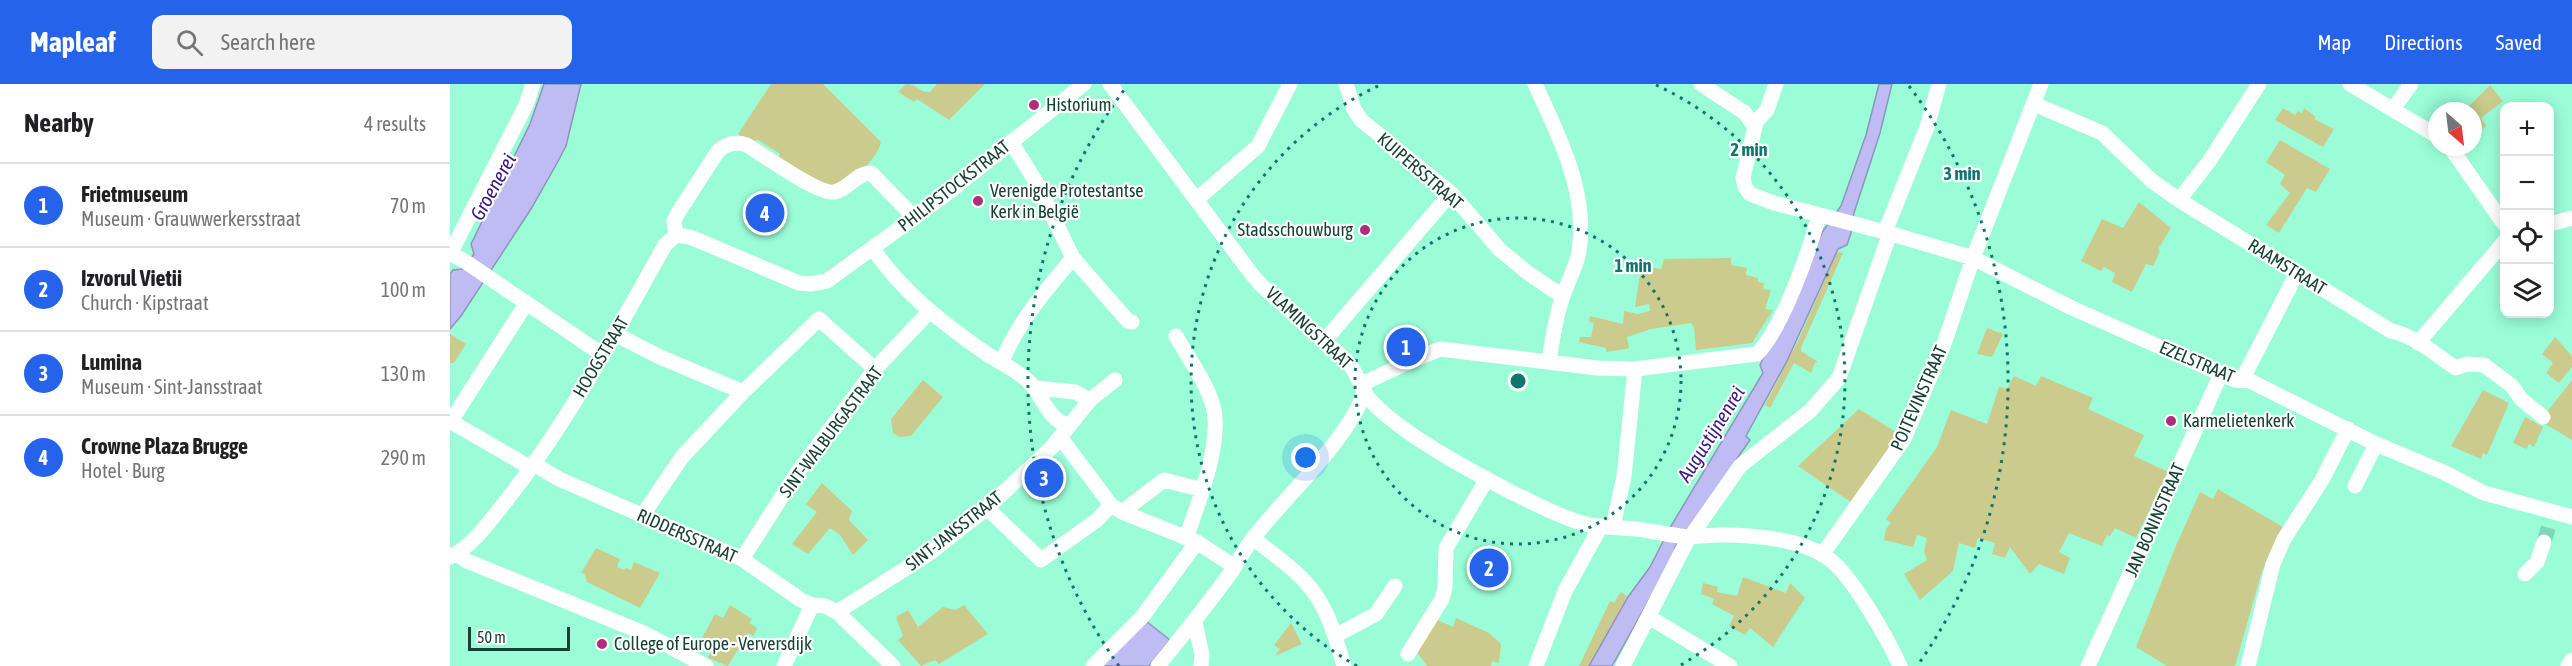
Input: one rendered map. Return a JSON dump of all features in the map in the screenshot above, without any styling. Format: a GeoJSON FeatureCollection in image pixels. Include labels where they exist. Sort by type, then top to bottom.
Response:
{"type":"FeatureCollection","features":[{"type":"Feature","properties":{"kind":"street"},"geometry":{"type":"LineString","coordinates":[[533,84],[526,105],[450,253],[603,355]]}},
{"type":"Feature","properties":{"kind":"street","name":"PHILIPSTOCKSTRAAT"},"geometry":{"type":"LineString","coordinates":[[676,235],[690,237],[799,283],[820,283],[836,276],[915,218],[1084,84]]}},
{"type":"Feature","properties":{"kind":"street","name":"VLAMINGSTRAAT"},"geometry":{"type":"LineString","coordinates":[[1110,84],[1261,285],[1348,362],[1363,388],[1379,408],[1427,444],[1487,479],[1581,524],[1663,532],[1686,537],[1745,536],[1802,546],[1822,555]]}},
{"type":"Feature","properties":{"kind":"street"},"geometry":{"type":"LineString","coordinates":[[1196,200],[1258,146],[1290,84]]}},
{"type":"Feature","properties":{"kind":"street","name":"KUIPERSSTRAAT"},"geometry":{"type":"LineString","coordinates":[[1346,84],[1354,109],[1361,120],[1451,193],[1500,250],[1562,296]]}},
{"type":"Feature","properties":{"kind":"street"},"geometry":{"type":"LineString","coordinates":[[1535,84],[1572,171],[1581,216],[1581,234],[1575,270],[1562,296],[1549,362]]}},
{"type":"Feature","properties":{"kind":"street"},"geometry":{"type":"LineString","coordinates":[[1701,84],[1745,113],[1754,124],[1767,110],[1776,84]]}},
{"type":"Feature","properties":{"kind":"street"},"geometry":{"type":"LineString","coordinates":[[1623,666],[1649,617],[1686,537],[1740,466],[1810,411],[1839,378],[1888,232],[1927,127],[1939,84]]}},
{"type":"Feature","properties":{"kind":"street","name":"POITEVINSTRAAT"},"geometry":{"type":"LineString","coordinates":[[1822,555],[1904,439],[1944,344],[1973,258],[2041,84]]}},
{"type":"Feature","properties":{"kind":"street"},"geometry":{"type":"LineString","coordinates":[[2178,200],[2210,160],[2259,84]]}},
{"type":"Feature","properties":{"kind":"street"},"geometry":{"type":"LineString","coordinates":[[2350,84],[2428,130]]}},
{"type":"Feature","properties":{"kind":"street"},"geometry":{"type":"LineString","coordinates":[[2393,109],[2411,84]]}},
{"type":"Feature","properties":{"kind":"street","name":"RAAMSTRAAT"},"geometry":{"type":"LineString","coordinates":[[2034,104],[2102,133],[2152,181],[2178,200],[2391,331],[2418,343],[2456,368],[2467,364],[2484,365],[2512,386],[2521,399],[2543,417]]}},
{"type":"Feature","properties":{"kind":"street","name":"EZELSTRAAT"},"geometry":{"type":"LineString","coordinates":[[1754,124],[1755,133],[1743,178],[1744,187],[1750,194],[1973,258],[2072,308],[2221,374],[2250,381],[2376,444],[2443,472],[2484,493],[2551,517],[2572,517]]}},
{"type":"Feature","properties":{"kind":"street"},"geometry":{"type":"LineString","coordinates":[[1011,142],[1036,182],[1072,258],[1128,321],[1132,321]]}},
{"type":"Feature","properties":{"kind":"street","name":"HOOGSTRAAT"},"geometry":{"type":"LineString","coordinates":[[453,555],[492,519],[532,466],[603,355],[665,245],[676,235],[674,221],[718,150],[727,145],[741,143],[747,145],[824,192],[841,190],[868,172],[878,179],[915,218]]}},
{"type":"Feature","properties":{"kind":"street"},"geometry":{"type":"LineString","coordinates":[[2456,156],[2500,217]]}},
{"type":"Feature","properties":{"kind":"street"},"geometry":{"type":"LineString","coordinates":[[1325,340],[1451,193]]}},
{"type":"Feature","properties":{"kind":"street"},"geometry":{"type":"LineString","coordinates":[[1158,666],[1195,622],[1253,538],[1325,454],[1357,410],[1363,388],[1440,349],[1597,368],[1635,369],[1757,354],[1782,313],[1824,216]]}},
{"type":"Feature","properties":{"kind":"street"},"geometry":{"type":"LineString","coordinates":[[2554,224],[2572,218]]}},
{"type":"Feature","properties":{"kind":"street"},"geometry":{"type":"LineString","coordinates":[[2418,343],[2500,248]]}},
{"type":"Feature","properties":{"kind":"street"},"geometry":{"type":"LineString","coordinates":[[873,249],[910,294],[929,312],[1037,388],[1056,420],[1117,508],[1191,540],[1235,567]]}},
{"type":"Feature","properties":{"kind":"street"},"geometry":{"type":"LineString","coordinates":[[1002,363],[1008,348],[1039,298],[1072,258]]}},
{"type":"Feature","properties":{"kind":"street"},"geometry":{"type":"LineString","coordinates":[[2242,380],[2296,274]]}},
{"type":"Feature","properties":{"kind":"street"},"geometry":{"type":"LineString","coordinates":[[450,421],[526,304]]}},
{"type":"Feature","properties":{"kind":"street","name":"SINT-WALBURGASTRAAT"},"geometry":{"type":"LineString","coordinates":[[742,559],[797,473],[875,369],[929,312]]}},
{"type":"Feature","properties":{"kind":"street"},"geometry":{"type":"LineString","coordinates":[[642,516],[682,457],[743,392],[819,319],[875,369]]}},
{"type":"Feature","properties":{"kind":"street"},"geometry":{"type":"LineString","coordinates":[[615,334],[660,357],[743,392]]}},
{"type":"Feature","properties":{"kind":"street"},"geometry":{"type":"LineString","coordinates":[[1094,666],[1142,617],[1191,540],[1216,426],[1213,407],[1203,384],[1176,336]]}},
{"type":"Feature","properties":{"kind":"street"},"geometry":{"type":"LineString","coordinates":[[1536,666],[1564,591],[1607,526],[1624,477],[1635,369]]}},
{"type":"Feature","properties":{"kind":"street","name":"JAN BONINSTRAAT"},"geometry":{"type":"LineString","coordinates":[[2088,666],[2221,374]]}},
{"type":"Feature","properties":{"kind":"street","name":"SINT-JANSSTRAAT"},"geometry":{"type":"LineString","coordinates":[[837,612],[927,555],[987,508],[1064,432],[1090,400],[1115,380]]}},
{"type":"Feature","properties":{"kind":"street"},"geometry":{"type":"LineString","coordinates":[[1037,388],[1076,392],[1090,400]]}},
{"type":"Feature","properties":{"kind":"street","name":"RIDDERSSTRAAT"},"geometry":{"type":"LineString","coordinates":[[450,421],[559,479],[742,559],[812,606],[825,606],[837,612]]}},
{"type":"Feature","properties":{"kind":"street"},"geometry":{"type":"LineString","coordinates":[[2248,666],[2273,564],[2284,539],[2322,480],[2348,429]]}},
{"type":"Feature","properties":{"kind":"street"},"geometry":{"type":"LineString","coordinates":[[2355,486],[2376,444]]}},
{"type":"Feature","properties":{"kind":"street"},"geometry":{"type":"LineString","coordinates":[[1408,654],[1442,599],[1445,588],[1446,548],[1487,479]]}},
{"type":"Feature","properties":{"kind":"street"},"geometry":{"type":"LineString","coordinates":[[987,508],[1041,560],[1097,520],[1164,480],[1203,490]]}},
{"type":"Feature","properties":{"kind":"street"},"geometry":{"type":"LineString","coordinates":[[1253,538],[1298,575],[1317,596],[1335,636],[1344,666]]}},
{"type":"Feature","properties":{"kind":"street"},"geometry":{"type":"LineString","coordinates":[[2524,574],[2536,562],[2544,542]]}},
{"type":"Feature","properties":{"kind":"street"},"geometry":{"type":"LineString","coordinates":[[453,555],[646,634],[700,662]]}},
{"type":"Feature","properties":{"kind":"street"},"geometry":{"type":"LineString","coordinates":[[1822,555],[1834,563],[1849,581],[1887,640],[1900,666]]}},
{"type":"Feature","properties":{"kind":"street"},"geometry":{"type":"LineString","coordinates":[[1335,636],[1376,614],[1395,586]]}},
{"type":"Feature","properties":{"kind":"street"},"geometry":{"type":"LineString","coordinates":[[784,666],[812,606]]}},
{"type":"Feature","properties":{"kind":"street"},"geometry":{"type":"LineString","coordinates":[[837,612],[893,666]]}},
{"type":"Feature","properties":{"kind":"street"},"geometry":{"type":"LineString","coordinates":[[1649,617],[1730,666]]}},
{"type":"Feature","properties":{"kind":"street"},"geometry":{"type":"LineString","coordinates":[[1195,622],[1202,661]]}},
{"type":"Feature","properties":{"kind":"street"},"geometry":{"type":"LineString","coordinates":[[2568,666],[2572,660]]}},
{"type":"Feature","properties":{"kind":"green space"},"geometry":{"type":"Polygon","coordinates":[[[771,84],[823,84],[881,142],[873,158],[849,180],[830,186],[821,186],[806,179],[780,161],[779,153],[758,140],[749,141],[738,134],[771,84]]]}},
{"type":"Feature","properties":{"kind":"green space"},"geometry":{"type":"Polygon","coordinates":[[[906,84],[930,92],[937,84],[985,84],[949,120],[917,99],[914,102],[898,92],[906,84]]]}},
{"type":"Feature","properties":{"kind":"green space"},"geometry":{"type":"Polygon","coordinates":[[[2490,85],[2503,101],[2482,117],[2482,102],[2473,102],[2490,85]]]}},
{"type":"Feature","properties":{"kind":"green space"},"geometry":{"type":"Polygon","coordinates":[[[2283,108],[2295,115],[2298,111],[2302,113],[2304,108],[2316,117],[2314,119],[2334,129],[2323,147],[2275,120],[2283,108]]]}},
{"type":"Feature","properties":{"kind":"green space"},"geometry":{"type":"Polygon","coordinates":[[[2280,140],[2330,169],[2316,192],[2307,188],[2279,233],[2266,225],[2290,193],[2280,184],[2285,175],[2266,162],[2280,140]]]}},
{"type":"Feature","properties":{"kind":"green space"},"geometry":{"type":"Polygon","coordinates":[[[2139,202],[2171,228],[2158,249],[2160,251],[2153,266],[2146,264],[2132,292],[2112,282],[2115,273],[2104,267],[2101,271],[2081,261],[2102,219],[2123,228],[2139,202]]]}},
{"type":"Feature","properties":{"kind":"green space"},"geometry":{"type":"Polygon","coordinates":[[[1837,252],[1843,253],[1801,348],[1801,351],[1818,362],[1815,363],[1811,373],[1794,363],[1770,408],[1765,405],[1799,339],[1837,252]]]}},
{"type":"Feature","properties":{"kind":"green space"},"geometry":{"type":"Polygon","coordinates":[[[1731,258],[1731,265],[1747,268],[1746,275],[1758,278],[1758,282],[1764,283],[1763,289],[1771,290],[1765,309],[1773,310],[1752,343],[1696,350],[1694,328],[1691,323],[1651,329],[1627,337],[1629,348],[1626,349],[1606,352],[1606,348],[1579,342],[1580,337],[1591,337],[1594,323],[1589,322],[1590,316],[1623,324],[1624,311],[1638,314],[1650,311],[1649,304],[1635,307],[1639,280],[1645,261],[1647,261],[1646,267],[1661,269],[1664,259],[1731,258]]]}},
{"type":"Feature","properties":{"kind":"green space"},"geometry":{"type":"Polygon","coordinates":[[[1987,328],[2003,334],[1992,357],[1977,354],[1987,328]]]}},
{"type":"Feature","properties":{"kind":"green space"},"geometry":{"type":"Polygon","coordinates":[[[450,334],[466,344],[454,363],[450,363],[450,334]]]}},
{"type":"Feature","properties":{"kind":"green space"},"geometry":{"type":"Polygon","coordinates":[[[2555,337],[2572,356],[2572,367],[2559,383],[2546,373],[2553,363],[2542,354],[2555,337]]]}},
{"type":"Feature","properties":{"kind":"green space"},"geometry":{"type":"Polygon","coordinates":[[[2014,376],[2036,386],[2041,376],[2093,398],[2088,409],[2144,435],[2134,456],[2168,472],[2136,538],[2115,528],[2110,536],[2107,535],[2102,546],[2069,533],[2059,552],[2070,558],[2064,574],[2039,564],[2030,574],[2010,547],[2005,558],[1992,554],[1995,543],[1978,538],[1975,548],[1959,543],[1953,571],[1920,600],[1904,574],[1927,560],[1924,552],[1927,538],[1917,535],[1913,547],[1884,540],[1886,529],[1891,523],[1886,519],[1937,447],[1951,410],[1987,424],[1999,387],[2007,389],[2014,376]]]}},
{"type":"Feature","properties":{"kind":"green space"},"geometry":{"type":"Polygon","coordinates":[[[923,380],[943,397],[911,436],[899,437],[893,433],[891,419],[923,380]]]}},
{"type":"Feature","properties":{"kind":"green space"},"geometry":{"type":"Polygon","coordinates":[[[2572,380],[2572,440],[2540,421],[2572,380]]]}},
{"type":"Feature","properties":{"kind":"green space"},"geometry":{"type":"Polygon","coordinates":[[[2483,390],[2509,403],[2487,455],[2483,453],[2481,459],[2451,446],[2483,390]]]}},
{"type":"Feature","properties":{"kind":"green space"},"geometry":{"type":"Polygon","coordinates":[[[1859,409],[1899,434],[1852,503],[1798,466],[1859,409]]]}},
{"type":"Feature","properties":{"kind":"green space"},"geometry":{"type":"Polygon","coordinates":[[[2525,417],[2543,427],[2534,447],[2529,444],[2526,449],[2513,443],[2525,417]]]}},
{"type":"Feature","properties":{"kind":"green space"},"geometry":{"type":"Polygon","coordinates":[[[822,483],[852,511],[849,520],[868,540],[853,555],[840,535],[830,528],[808,554],[792,544],[817,512],[806,504],[822,483]]]}},
{"type":"Feature","properties":{"kind":"green space"},"geometry":{"type":"Polygon","coordinates":[[[2218,489],[2283,527],[2262,571],[2235,666],[2167,666],[2136,647],[2200,492],[2213,499],[2218,489]]]}},
{"type":"Feature","properties":{"kind":"green space"},"geometry":{"type":"Polygon","coordinates":[[[596,548],[620,559],[617,567],[624,570],[626,568],[631,570],[634,562],[660,573],[640,608],[587,582],[585,574],[581,573],[596,548]]]}},
{"type":"Feature","properties":{"kind":"green space"},"geometry":{"type":"Polygon","coordinates":[[[1743,577],[1786,593],[1790,583],[1805,598],[1773,647],[1750,628],[1745,635],[1729,626],[1734,616],[1712,604],[1714,599],[1701,594],[1703,583],[1718,587],[1717,592],[1737,596],[1743,577]]]}},
{"type":"Feature","properties":{"kind":"green space"},"geometry":{"type":"Polygon","coordinates":[[[1621,592],[1628,597],[1589,666],[1579,666],[1610,601],[1614,603],[1621,592]]]}},
{"type":"Feature","properties":{"kind":"green space"},"geometry":{"type":"Polygon","coordinates":[[[730,605],[752,619],[749,623],[757,628],[753,636],[748,633],[728,666],[708,658],[713,647],[700,642],[715,614],[723,618],[730,605]]]}},
{"type":"Feature","properties":{"kind":"green space"},"geometry":{"type":"Polygon","coordinates":[[[964,605],[988,634],[939,664],[935,660],[921,666],[898,640],[903,636],[896,617],[908,610],[918,627],[943,607],[955,610],[964,605]]]}},
{"type":"Feature","properties":{"kind":"green space"},"geometry":{"type":"Polygon","coordinates":[[[1456,618],[1489,633],[1501,644],[1499,663],[1492,661],[1491,666],[1427,666],[1417,652],[1435,619],[1453,627],[1456,618]]]}},
{"type":"Feature","properties":{"kind":"green space"},"geometry":{"type":"Polygon","coordinates":[[[1291,623],[1302,644],[1275,656],[1280,649],[1274,645],[1291,623]]]}},
{"type":"Feature","properties":{"kind":"shaded area"},"geometry":{"type":"Polygon","coordinates":[[[544,84],[581,84],[566,146],[531,209],[461,316],[450,329],[450,274],[453,270],[462,269],[474,254],[471,244],[530,124],[544,84]]]}},
{"type":"Feature","properties":{"kind":"shaded area"},"geometry":{"type":"Polygon","coordinates":[[[1879,84],[1892,84],[1880,133],[1854,213],[1847,245],[1838,249],[1787,361],[1746,436],[1750,440],[1675,547],[1674,555],[1612,666],[1589,666],[1628,597],[1650,567],[1671,526],[1763,373],[1760,365],[1823,231],[1841,206],[1866,135],[1879,84]]]}},
{"type":"Feature","properties":{"kind":"shaded area"},"geometry":{"type":"Polygon","coordinates":[[[1146,621],[1170,640],[1149,666],[1101,666],[1146,621]]]}},
{"type":"Feature","properties":{"kind":"tunnel"},"geometry":{"type":"LineString","coordinates":[[2544,542],[2550,522]]}},
{"type":"Feature","properties":{"kind":"place","name":"Historium"},"geometry":{"type":"Point","coordinates":[1034,105]}},
{"type":"Feature","properties":{"kind":"place","name":"Verenigde Protestantse Kerk in België"},"geometry":{"type":"Point","coordinates":[978,201]}},
{"type":"Feature","properties":{"kind":"place","name":"Crowne Plaza Brugge"},"geometry":{"type":"Point","coordinates":[765,213]}},
{"type":"Feature","properties":{"kind":"place","name":"Stadsschouwburg"},"geometry":{"type":"Point","coordinates":[1365,230]}},
{"type":"Feature","properties":{"kind":"place","name":"Frietmuseum"},"geometry":{"type":"Point","coordinates":[1406,347]}},
{"type":"Feature","properties":{"kind":"place","name":"Karmelietenkerk"},"geometry":{"type":"Point","coordinates":[2171,421]}},
{"type":"Feature","properties":{"kind":"place","name":"Lumina"},"geometry":{"type":"Point","coordinates":[1044,478]}},
{"type":"Feature","properties":{"kind":"place","name":"Izvorul Vietii"},"geometry":{"type":"Point","coordinates":[1489,568]}},
{"type":"Feature","properties":{"kind":"place","name":"College of Europe - Verversdijk"},"geometry":{"type":"Point","coordinates":[602,644]}},
{"type":"Feature","properties":{"kind":"water label","name":"Groenerei"},"geometry":{"type":"Point","coordinates":[493,187]}},
{"type":"Feature","properties":{"kind":"water label","name":"Augustijnenrei"},"geometry":{"type":"Point","coordinates":[1711,434]}}]}
